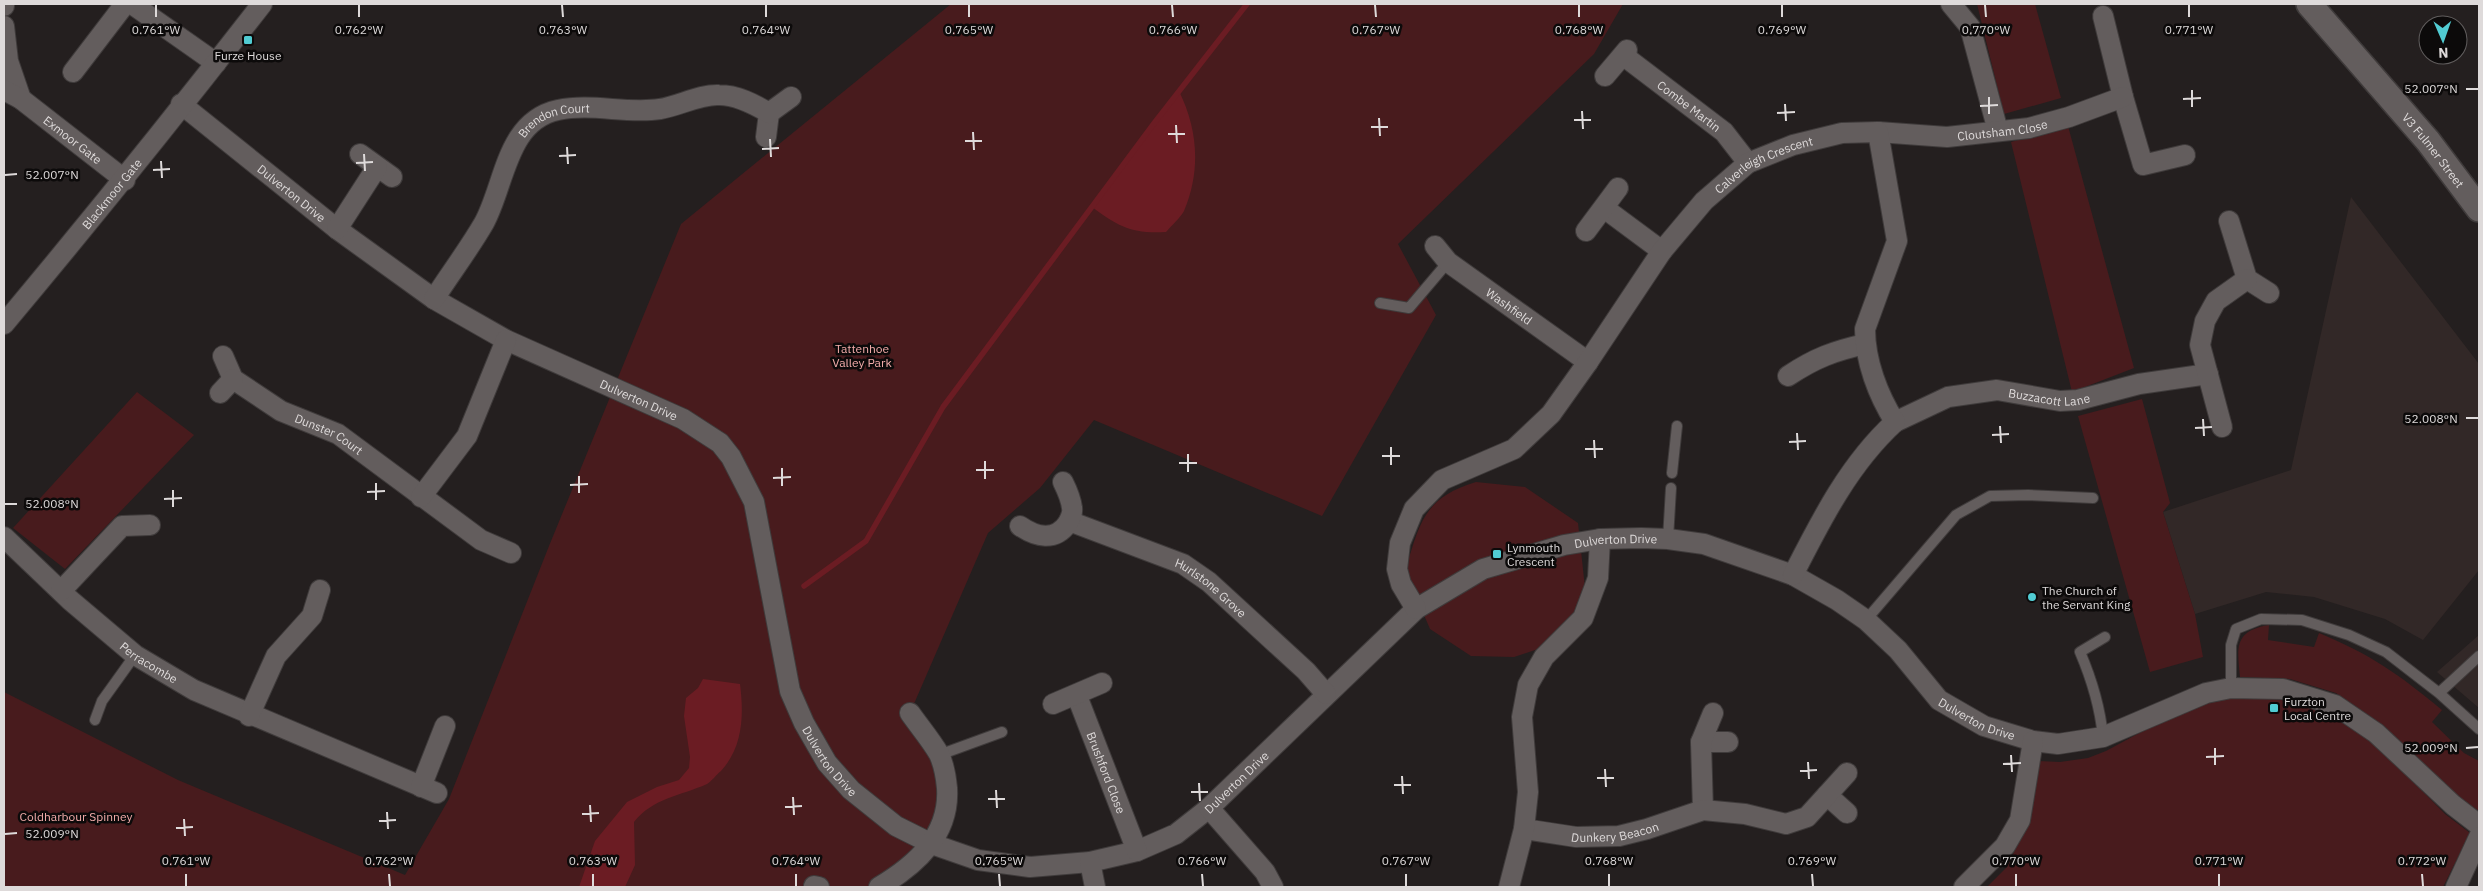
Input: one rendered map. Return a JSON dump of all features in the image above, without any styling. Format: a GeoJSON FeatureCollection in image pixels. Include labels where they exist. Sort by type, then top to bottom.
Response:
{"type":"FeatureCollection","features":[{"type":"Feature","properties":{"kind":"street"},"geometry":{"type":"LineString","coordinates":[[73,72],[125,4]]}},
{"type":"Feature","properties":{"kind":"street"},"geometry":{"type":"LineString","coordinates":[[132,4],[216,63]]}},
{"type":"Feature","properties":{"kind":"street","name":"Blackmoor Gate"},"geometry":{"type":"LineString","coordinates":[[4,324],[125,180],[181,104],[262,4]]}},
{"type":"Feature","properties":{"kind":"street"},"geometry":{"type":"LineString","coordinates":[[1951,4],[1970,27],[1998,131]]}},
{"type":"Feature","properties":{"kind":"street","name":"V3 Fulmer Street"},"geometry":{"type":"LineString","coordinates":[[2309,4],[2428,141],[2479,209]]}},
{"type":"Feature","properties":{"kind":"street"},"geometry":{"type":"LineString","coordinates":[[2103,16],[2123,97],[2143,165],[2185,156]]}},
{"type":"Feature","properties":{"kind":"street","name":"Exmoor Gate"},"geometry":{"type":"LineString","coordinates":[[4,26],[12,94],[125,180]]}},
{"type":"Feature","properties":{"kind":"street","name":"Combe Martin"},"geometry":{"type":"LineString","coordinates":[[1605,76],[1626,53],[1724,132],[1748,163]]}},
{"type":"Feature","properties":{"kind":"street","name":"Brendon Court"},"geometry":{"type":"LineString","coordinates":[[434,299],[484,223],[495,199],[512,148],[530,124],[556,110],[584,108],[660,109],[719,95],[748,101],[769,113]]}},
{"type":"Feature","properties":{"kind":"street"},"geometry":{"type":"LineString","coordinates":[[766,137],[769,113],[791,97]]}},
{"type":"Feature","properties":{"kind":"street","name":"Cloutsham Close"},"geometry":{"type":"LineString","coordinates":[[1878,132],[1947,137],[1998,131],[2046,124],[2123,97]]}},
{"type":"Feature","properties":{"kind":"street","name":"Dulverton Drive"},"geometry":{"type":"LineString","coordinates":[[181,104],[336,229],[434,299],[506,340],[683,419],[720,444],[731,457],[754,502],[790,691],[804,724],[827,762],[851,790],[896,826],[932,844],[978,860],[1030,867],[1090,862],[1137,851],[1176,834],[1209,808],[1416,609],[1483,569],[1564,545],[1600,539],[1668,538],[1704,544],[1793,575],[1837,600],[1866,620],[1898,650],[1939,700],[1984,726],[2033,741],[2058,744],[2103,737],[2206,693],[2231,688],[2283,689],[2335,705],[2376,733],[2453,805],[2479,825]]}},
{"type":"Feature","properties":{"kind":"street"},"geometry":{"type":"LineString","coordinates":[[1793,575],[1830,504],[1875,440],[1895,422],[1885,405],[1865,344],[1865,329],[1897,241],[1878,132]]}},
{"type":"Feature","properties":{"kind":"street","name":"Calverleigh Crescent"},"geometry":{"type":"LineString","coordinates":[[1416,609],[1401,584],[1397,569],[1400,543],[1414,509],[1442,480],[1514,449],[1551,414],[1662,251],[1704,201],[1748,163],[1793,145],[1842,133],[1878,132]]}},
{"type":"Feature","properties":{"kind":"street"},"geometry":{"type":"LineString","coordinates":[[336,229],[384,172],[360,154]]}},
{"type":"Feature","properties":{"kind":"street"},"geometry":{"type":"LineString","coordinates":[[1586,231],[1618,188]]}},
{"type":"Feature","properties":{"kind":"street"},"geometry":{"type":"LineString","coordinates":[[1604,208],[1662,251]]}},
{"type":"Feature","properties":{"kind":"street"},"geometry":{"type":"LineString","coordinates":[[2229,221],[2247,279],[2269,293]]}},
{"type":"Feature","properties":{"kind":"street","name":"Washfield"},"geometry":{"type":"LineString","coordinates":[[1435,246],[1448,262],[1588,362]]}},
{"type":"Feature","properties":{"kind":"street"},"geometry":{"type":"LineString","coordinates":[[2222,427],[2200,345],[2205,321],[2216,301],[2247,279]]}},
{"type":"Feature","properties":{"kind":"street"},"geometry":{"type":"LineString","coordinates":[[420,497],[467,436],[506,340]]}},
{"type":"Feature","properties":{"kind":"street"},"geometry":{"type":"LineString","coordinates":[[1788,376],[1809,352],[1830,352],[1865,344]]}},
{"type":"Feature","properties":{"kind":"street","name":"Dunster Court"},"geometry":{"type":"LineString","coordinates":[[224,356],[227,386],[281,411],[338,434],[420,497],[481,540],[511,552]]}},
{"type":"Feature","properties":{"kind":"street","name":"Buzzacott Lane"},"geometry":{"type":"LineString","coordinates":[[1895,422],[1948,397],[1997,390],[2060,401],[2078,400],[2139,384],[2208,374]]}},
{"type":"Feature","properties":{"kind":"street"},"geometry":{"type":"LineString","coordinates":[[1020,526],[1033,535],[1050,537],[1062,531],[1069,521],[1073,510],[1063,482]]}},
{"type":"Feature","properties":{"kind":"street","name":"Hurlstone Grove"},"geometry":{"type":"LineString","coordinates":[[1069,521],[1183,564],[1209,582],[1306,671],[1326,694]]}},
{"type":"Feature","properties":{"kind":"street"},"geometry":{"type":"LineString","coordinates":[[61,591],[122,526],[150,525]]}},
{"type":"Feature","properties":{"kind":"street","name":"Perracombe"},"geometry":{"type":"LineString","coordinates":[[4,537],[61,591],[134,655],[194,690],[250,716],[429,790],[445,726]]}},
{"type":"Feature","properties":{"kind":"street"},"geometry":{"type":"LineString","coordinates":[[1510,887],[1524,829],[1528,792],[1522,716],[1528,685],[1544,657],[1583,618],[1598,578],[1600,539]]}},
{"type":"Feature","properties":{"kind":"street"},"geometry":{"type":"LineString","coordinates":[[250,716],[276,656],[312,616],[320,590]]}},
{"type":"Feature","properties":{"kind":"street"},"geometry":{"type":"LineString","coordinates":[[1053,704],[1077,696],[1102,683]]}},
{"type":"Feature","properties":{"kind":"street","name":"Brushford Close"},"geometry":{"type":"LineString","coordinates":[[1077,696],[1137,851]]}},
{"type":"Feature","properties":{"kind":"street"},"geometry":{"type":"LineString","coordinates":[[879,887],[902,873],[932,844],[945,818],[946,773],[939,755],[910,713]]}},
{"type":"Feature","properties":{"kind":"street"},"geometry":{"type":"LineString","coordinates":[[1703,810],[1701,742],[1713,714]]}},
{"type":"Feature","properties":{"kind":"street"},"geometry":{"type":"LineString","coordinates":[[1964,887],[2005,846],[2020,820],[2033,741]]}},
{"type":"Feature","properties":{"kind":"street"},"geometry":{"type":"LineString","coordinates":[[1701,742],[1728,742]]}},
{"type":"Feature","properties":{"kind":"street","name":"Dunkery Beacon"},"geometry":{"type":"LineString","coordinates":[[1524,829],[1576,836],[1619,836],[1646,830],[1703,810],[1745,814],[1786,824],[1807,817],[1847,773]]}},
{"type":"Feature","properties":{"kind":"street"},"geometry":{"type":"LineString","coordinates":[[1827,795],[1847,813]]}},
{"type":"Feature","properties":{"kind":"street"},"geometry":{"type":"LineString","coordinates":[[1209,808],[1265,872],[1272,887]]}},
{"type":"Feature","properties":{"kind":"street"},"geometry":{"type":"LineString","coordinates":[[2456,887],[2479,837]]}},
{"type":"Feature","properties":{"kind":"street"},"geometry":{"type":"LineString","coordinates":[[1090,862],[1095,887]]}},
{"type":"Feature","properties":{"kind":"lane"},"geometry":{"type":"LineString","coordinates":[[1380,303],[1409,308],[1448,262]]}},
{"type":"Feature","properties":{"kind":"lane"},"geometry":{"type":"LineString","coordinates":[[1672,474],[1677,426]]}},
{"type":"Feature","properties":{"kind":"lane"},"geometry":{"type":"LineString","coordinates":[[1668,538],[1671,488]]}},
{"type":"Feature","properties":{"kind":"lane"},"geometry":{"type":"LineString","coordinates":[[1866,620],[1956,515],[1990,496],[2028,495],[2093,498]]}},
{"type":"Feature","properties":{"kind":"lane"},"geometry":{"type":"LineString","coordinates":[[2231,688],[2231,645],[2236,629],[2261,619],[2302,620],[2349,635],[2386,652],[2440,693],[2479,729]]}},
{"type":"Feature","properties":{"kind":"lane"},"geometry":{"type":"LineString","coordinates":[[2103,737],[2100,710],[2093,682],[2080,652],[2104,637]]}},
{"type":"Feature","properties":{"kind":"lane"},"geometry":{"type":"LineString","coordinates":[[95,720],[102,701],[134,655]]}},
{"type":"Feature","properties":{"kind":"lane"},"geometry":{"type":"LineString","coordinates":[[2440,693],[2479,656]]}},
{"type":"Feature","properties":{"kind":"lane"},"geometry":{"type":"LineString","coordinates":[[939,755],[1002,732]]}},
{"type":"Feature","properties":{"kind":"shaded area"},"geometry":{"type":"Polygon","coordinates":[[[1179,91],[1190,120],[1195,150],[1193,180],[1184,211],[1166,232],[1144,232],[1126,228],[1110,220],[1092,207],[1179,91]]]}},
{"type":"Feature","properties":{"kind":"shaded area"},"geometry":{"type":"Polygon","coordinates":[[[2351,197],[2479,364],[2479,570],[2423,640],[2385,619],[2314,597],[2266,592],[2195,614],[2163,512],[2291,470],[2351,197]]]}},
{"type":"Feature","properties":{"kind":"shaded area"},"geometry":{"type":"Polygon","coordinates":[[[2479,635],[2479,708],[2437,672],[2479,635]]]}},
{"type":"Feature","properties":{"kind":"shaded area"},"geometry":{"type":"Polygon","coordinates":[[[703,679],[740,684],[742,719],[734,752],[721,771],[707,784],[658,803],[641,814],[634,822],[635,865],[625,887],[579,887],[595,841],[627,802],[657,787],[679,780],[689,768],[690,757],[684,716],[686,698],[698,688],[703,679]]]}},
{"type":"Feature","properties":{"kind":"green space","name":"Tattenhoe Valley Park"},"geometry":{"type":"Polygon","coordinates":[[[951,4],[1623,4],[1594,54],[1398,244],[1436,315],[1322,516],[1094,420],[1040,488],[988,533],[910,713],[939,755],[945,818],[879,887],[4,887],[4,692],[178,780],[405,875],[449,799],[549,546],[681,224],[951,4]]]}},
{"type":"Feature","properties":{"kind":"green space"},"geometry":{"type":"Polygon","coordinates":[[[1977,4],[2035,4],[2061,98],[2004,114],[1977,4]]]}},
{"type":"Feature","properties":{"kind":"green space"},"geometry":{"type":"Polygon","coordinates":[[[2068,126],[2134,368],[2072,392],[2011,142],[2068,126]]]}},
{"type":"Feature","properties":{"kind":"green space"},"geometry":{"type":"Polygon","coordinates":[[[137,392],[194,435],[65,569],[13,528],[137,392]]]}},
{"type":"Feature","properties":{"kind":"green space"},"geometry":{"type":"Polygon","coordinates":[[[2142,399],[2170,503],[2163,512],[2195,614],[2203,657],[2150,672],[2078,416],[2142,399]]]}},
{"type":"Feature","properties":{"kind":"green space"},"geometry":{"type":"Polygon","coordinates":[[[1476,482],[1525,487],[1578,523],[1585,588],[1571,620],[1541,648],[1514,657],[1471,656],[1430,629],[1405,571],[1415,539],[1426,514],[1445,496],[1458,488],[1476,482]]]}},
{"type":"Feature","properties":{"kind":"green space"},"geometry":{"type":"Polygon","coordinates":[[[2269,625],[2268,640],[2314,647],[2319,633],[2354,649],[2384,666],[2442,710],[2432,722],[2464,753],[2479,761],[2479,811],[2450,793],[2411,751],[2374,719],[2336,693],[2290,679],[2240,677],[2238,657],[2240,642],[2249,631],[2269,625]]]}},
{"type":"Feature","properties":{"kind":"green space"},"geometry":{"type":"Polygon","coordinates":[[[2221,697],[2280,699],[2331,713],[2374,742],[2445,814],[2470,833],[2443,887],[1987,887],[2007,867],[2022,835],[2038,761],[2060,762],[2088,758],[2106,751],[2195,703],[2221,697]]]}},
{"type":"Feature","properties":{"kind":"waterway"},"geometry":{"type":"LineString","coordinates":[[804,586],[866,541],[943,407],[1155,122],[1247,4]]}},
{"type":"Feature","properties":{"kind":"place","name":"Furze House"},"geometry":{"type":"Point","coordinates":[248,40]}},
{"type":"Feature","properties":{"kind":"place","name":"Lynmouth Crescent"},"geometry":{"type":"Point","coordinates":[1497,554]}},
{"type":"Feature","properties":{"kind":"place","name":"The Church of the Servant King"},"geometry":{"type":"Point","coordinates":[2032,597]}},
{"type":"Feature","properties":{"kind":"place","name":"Furzton Local Centre"},"geometry":{"type":"Point","coordinates":[2274,708]}},
{"type":"Feature","properties":{"kind":"park label","name":"Coldharbour Spinney"},"geometry":{"type":"Point","coordinates":[76,816]}}]}
